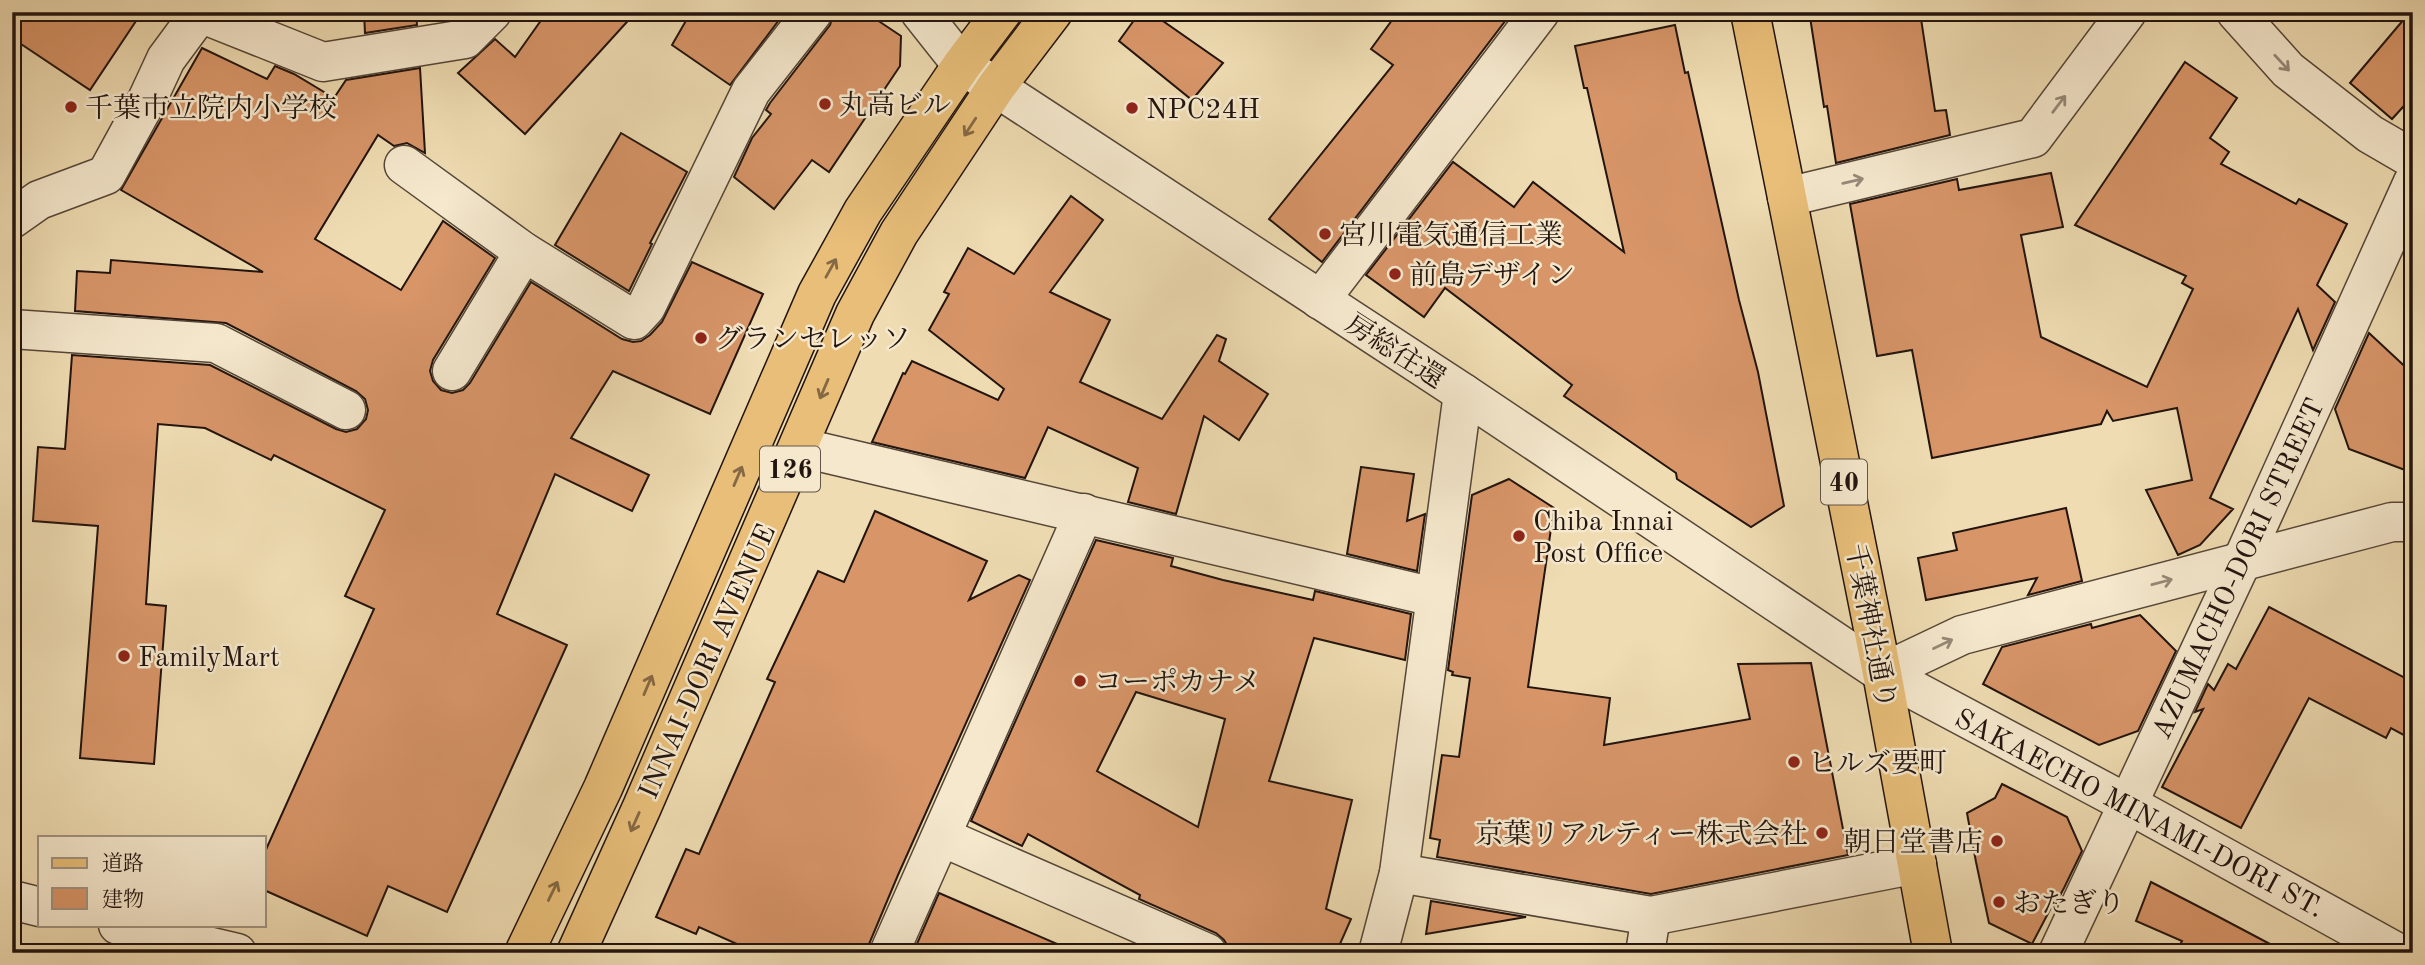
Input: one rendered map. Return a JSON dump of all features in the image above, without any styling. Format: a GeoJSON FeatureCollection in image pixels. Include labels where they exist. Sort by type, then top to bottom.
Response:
{"type":"FeatureCollection","features":[{"type":"Feature","properties":{"kind":"main road","name":"INNAI-DORI AVENUE"},"geometry":{"type":"LineString","coordinates":[[524,953],[603,788],[817,295],[863,211],[962,65],[1002,12]]}},
{"type":"Feature","properties":{"kind":"main road","name":"INNAI-DORI AVENUE"},"geometry":{"type":"LineString","coordinates":[[576,953],[855,314],[899,233],[996,87],[1053,12]]}},
{"type":"Feature","properties":{"kind":"main road","name":"千葉神社通り"},"geometry":{"type":"LineString","coordinates":[[1750,12],[1882,673],[1933,953]]}},
{"type":"Feature","properties":{"kind":"street"},"geometry":{"type":"LineString","coordinates":[[12,219],[39,200],[106,175],[166,59],[200,13],[323,62],[465,39],[492,12]]}},
{"type":"Feature","properties":{"kind":"street"},"geometry":{"type":"LineString","coordinates":[[404,165],[524,252],[634,320],[646,307],[751,91],[813,12]]}},
{"type":"Feature","properties":{"kind":"street","name":"房総往還"},"geometry":{"type":"LineString","coordinates":[[920,12],[962,65],[1463,393],[1399,873],[1378,953]]}},
{"type":"Feature","properties":{"kind":"street"},"geometry":{"type":"LineString","coordinates":[[1320,300],[1540,12]]}},
{"type":"Feature","properties":{"kind":"street"},"geometry":{"type":"LineString","coordinates":[[1787,197],[2034,138],[2127,12]]}},
{"type":"Feature","properties":{"kind":"street"},"geometry":{"type":"LineString","coordinates":[[2236,12],[2288,70],[2370,134],[2413,159]]}},
{"type":"Feature","properties":{"kind":"street","name":"AZUMACHO-DORI STREET"},"geometry":{"type":"LineString","coordinates":[[2058,953],[2242,561],[2413,182]]}},
{"type":"Feature","properties":{"kind":"street"},"geometry":{"type":"LineString","coordinates":[[452,371],[524,252]]}},
{"type":"Feature","properties":{"kind":"street"},"geometry":{"type":"LineString","coordinates":[[12,329],[216,343],[346,410]]}},
{"type":"Feature","properties":{"kind":"street","name":"SAKAECHO MINAMI-DORI ST."},"geometry":{"type":"LineString","coordinates":[[1463,393],[1882,673],[2128,804],[2398,953]]}},
{"type":"Feature","properties":{"kind":"street"},"geometry":{"type":"LineString","coordinates":[[799,447],[1434,597]]}},
{"type":"Feature","properties":{"kind":"street"},"geometry":{"type":"LineString","coordinates":[[1882,673],[1962,635],[2402,522],[2413,490]]}},
{"type":"Feature","properties":{"kind":"street"},"geometry":{"type":"LineString","coordinates":[[889,953],[1084,513]]}},
{"type":"Feature","properties":{"kind":"street"},"geometry":{"type":"LineString","coordinates":[[942,837],[1207,953]]}},
{"type":"Feature","properties":{"kind":"street"},"geometry":{"type":"LineString","coordinates":[[1399,873],[1648,934],[1917,864]]}},
{"type":"Feature","properties":{"kind":"street"},"geometry":{"type":"LineString","coordinates":[[12,900],[38,906]]}},
{"type":"Feature","properties":{"kind":"street"},"geometry":{"type":"LineString","coordinates":[[122,926],[237,953]]}},
{"type":"Feature","properties":{"kind":"street"},"geometry":{"type":"LineString","coordinates":[[2408,953],[2413,947]]}},
{"type":"Feature","properties":{"kind":"building"},"geometry":{"type":"Polygon","coordinates":[[[12,12],[142,12],[90,90],[12,38],[12,12]]]}},
{"type":"Feature","properties":{"kind":"building"},"geometry":{"type":"Polygon","coordinates":[[[364,12],[416,12],[417,25],[365,33],[364,12]]]}},
{"type":"Feature","properties":{"kind":"building"},"geometry":{"type":"Polygon","coordinates":[[[547,12],[636,12],[525,134],[458,73],[495,39],[515,57],[547,12]]]}},
{"type":"Feature","properties":{"kind":"building"},"geometry":{"type":"Polygon","coordinates":[[[691,12],[776,12],[782,16],[730,85],[672,45],[691,12]]]}},
{"type":"Feature","properties":{"kind":"building","name":"丸高ビル"},"geometry":{"type":"Polygon","coordinates":[[[834,12],[865,12],[901,36],[900,66],[829,172],[812,160],[774,209],[734,177],[752,138],[771,114],[766,110],[770,103],[830,25],[834,12]]]}},
{"type":"Feature","properties":{"kind":"building"},"geometry":{"type":"Polygon","coordinates":[[[1140,12],[1150,12],[1223,63],[1192,100],[1119,41],[1140,12]]]}},
{"type":"Feature","properties":{"kind":"building"},"geometry":{"type":"Polygon","coordinates":[[[1398,12],[1512,12],[1322,262],[1269,219],[1393,65],[1371,49],[1398,12]]]}},
{"type":"Feature","properties":{"kind":"building"},"geometry":{"type":"Polygon","coordinates":[[[1840,12],[1920,12],[1935,111],[1946,110],[1950,135],[1836,163],[1810,17],[1840,12]]]}},
{"type":"Feature","properties":{"kind":"building"},"geometry":{"type":"Polygon","coordinates":[[[2410,12],[2413,12],[2413,96],[2392,119],[2350,83],[2410,12]]]}},
{"type":"Feature","properties":{"kind":"building"},"geometry":{"type":"Polygon","coordinates":[[[1675,25],[1758,372],[1784,506],[1751,527],[1677,479],[1676,473],[1564,396],[1572,385],[1445,288],[1424,317],[1366,275],[1453,162],[1514,207],[1533,182],[1624,252],[1575,46],[1675,25]]]}},
{"type":"Feature","properties":{"kind":"building"},"geometry":{"type":"Polygon","coordinates":[[[202,48],[267,79],[275,66],[334,98],[346,80],[420,68],[425,153],[407,143],[394,146],[378,135],[315,239],[401,290],[443,221],[495,258],[433,360],[430,371],[433,381],[441,390],[452,393],[463,390],[470,383],[531,282],[622,339],[633,342],[641,341],[650,335],[662,322],[692,262],[763,294],[710,414],[613,371],[571,438],[649,475],[632,511],[555,474],[497,614],[567,645],[447,912],[388,886],[367,936],[266,891],[266,850],[374,609],[345,596],[385,510],[274,455],[271,460],[205,428],[158,424],[146,604],[166,606],[154,764],[80,758],[98,526],[33,521],[38,447],[65,449],[72,355],[210,365],[346,432],[357,429],[366,419],[368,410],[365,399],[356,391],[226,323],[75,311],[77,271],[110,273],[111,260],[263,272],[121,190],[202,48]]]}},
{"type":"Feature","properties":{"kind":"building"},"geometry":{"type":"Polygon","coordinates":[[[2185,62],[2237,98],[2210,138],[2229,152],[2221,164],[2296,204],[2299,199],[2347,224],[2317,285],[2335,302],[2313,350],[2298,309],[2210,498],[2233,509],[2200,545],[2178,555],[2146,490],[2192,480],[2177,408],[2113,421],[2107,411],[2101,424],[1932,458],[1912,350],[1877,356],[1850,204],[1957,179],[1959,190],[2051,173],[2063,227],[2021,235],[2041,337],[2147,387],[2193,289],[2182,283],[2186,276],[2075,225],[2185,62]]]}},
{"type":"Feature","properties":{"kind":"building"},"geometry":{"type":"Polygon","coordinates":[[[621,133],[687,172],[650,243],[652,244],[629,291],[555,245],[621,133]]]}},
{"type":"Feature","properties":{"kind":"building"},"geometry":{"type":"Polygon","coordinates":[[[1071,196],[1103,220],[1050,292],[1110,320],[1080,382],[1162,419],[1217,335],[1226,339],[1219,361],[1268,394],[1239,440],[1204,416],[1176,514],[1128,502],[1138,468],[1048,427],[1025,478],[872,442],[903,373],[905,374],[912,361],[998,400],[1004,389],[929,330],[949,294],[944,292],[968,248],[1014,274],[1071,196]]]}},
{"type":"Feature","properties":{"kind":"building"},"geometry":{"type":"Polygon","coordinates":[[[2369,333],[2413,374],[2413,473],[2349,449],[2335,409],[2369,333]]]}},
{"type":"Feature","properties":{"kind":"building"},"geometry":{"type":"Polygon","coordinates":[[[1361,467],[1414,474],[1407,521],[1425,514],[1417,571],[1347,554],[1361,467]]]}},
{"type":"Feature","properties":{"kind":"building"},"geometry":{"type":"Polygon","coordinates":[[[1509,479],[1554,508],[1528,687],[1610,698],[1604,745],[1750,719],[1738,664],[1811,663],[1848,855],[1651,894],[1437,857],[1440,840],[1430,838],[1442,755],[1459,757],[1470,678],[1452,675],[1453,672],[1448,670],[1472,495],[1509,479]]]}},
{"type":"Feature","properties":{"kind":"building"},"geometry":{"type":"Polygon","coordinates":[[[2066,508],[2082,581],[2028,595],[2037,578],[1926,600],[1918,558],[1957,550],[1953,533],[2066,508]]]}},
{"type":"Feature","properties":{"kind":"building"},"geometry":{"type":"Polygon","coordinates":[[[875,511],[987,561],[969,600],[1019,575],[1030,580],[898,875],[869,944],[868,953],[757,953],[699,927],[696,934],[656,917],[686,849],[699,854],[775,682],[767,679],[818,571],[844,582],[875,511]]]}},
{"type":"Feature","properties":{"kind":"building"},"geometry":{"type":"Polygon","coordinates":[[[1096,540],[1173,558],[1171,566],[1223,580],[1313,600],[1315,591],[1411,614],[1405,660],[1314,638],[1269,781],[1352,800],[1326,909],[1351,919],[1336,953],[1243,953],[1227,945],[1216,933],[1139,899],[1140,895],[1028,834],[1022,846],[971,821],[1096,540]],[[1136,692],[1097,771],[1198,827],[1225,719],[1136,692]]]}},
{"type":"Feature","properties":{"kind":"building"},"geometry":{"type":"Polygon","coordinates":[[[2269,607],[2413,682],[2413,740],[2391,728],[2386,738],[2309,698],[2241,828],[2162,787],[2203,709],[2195,712],[2208,684],[2214,690],[2228,664],[2236,669],[2269,607]]]}},
{"type":"Feature","properties":{"kind":"building"},"geometry":{"type":"Polygon","coordinates":[[[2140,615],[2176,651],[2138,731],[2099,745],[1983,684],[2002,647],[2091,624],[2092,628],[2140,615]]]}},
{"type":"Feature","properties":{"kind":"building"},"geometry":{"type":"Polygon","coordinates":[[[2002,784],[2067,817],[2082,851],[2032,944],[1989,923],[1976,862],[1967,813],[1995,798],[2002,784]]]}},
{"type":"Feature","properties":{"kind":"building"},"geometry":{"type":"Polygon","coordinates":[[[2151,882],[2287,953],[2176,953],[2182,941],[2136,921],[2151,882]]]}},
{"type":"Feature","properties":{"kind":"building"},"geometry":{"type":"Polygon","coordinates":[[[939,893],[1078,953],[913,953],[939,893]]]}},
{"type":"Feature","properties":{"kind":"building"},"geometry":{"type":"Polygon","coordinates":[[[1431,901],[1526,917],[1426,934],[1431,901]]]}},
{"type":"Feature","properties":{"kind":"place","name":"丸高ビル"},"geometry":{"type":"Point","coordinates":[825,104]}},
{"type":"Feature","properties":{"kind":"place","name":"千葉市立院内小学校"},"geometry":{"type":"Point","coordinates":[71,107]}},
{"type":"Feature","properties":{"kind":"place","name":"NPC24H"},"geometry":{"type":"Point","coordinates":[1132,108]}},
{"type":"Feature","properties":{"kind":"place","name":"宮川電気通信工業"},"geometry":{"type":"Point","coordinates":[1325,234]}},
{"type":"Feature","properties":{"kind":"place","name":"前島デザイン"},"geometry":{"type":"Point","coordinates":[1395,274]}},
{"type":"Feature","properties":{"kind":"place","name":"グランセレッソ"},"geometry":{"type":"Point","coordinates":[701,338]}},
{"type":"Feature","properties":{"kind":"place","name":"Chiba Innai Post Office"},"geometry":{"type":"Point","coordinates":[1519,536]}},
{"type":"Feature","properties":{"kind":"place","name":"FamilyMart"},"geometry":{"type":"Point","coordinates":[124,656]}},
{"type":"Feature","properties":{"kind":"place","name":"コーポカナメ"},"geometry":{"type":"Point","coordinates":[1080,681]}},
{"type":"Feature","properties":{"kind":"place","name":"ヒルズ要町"},"geometry":{"type":"Point","coordinates":[1794,762]}},
{"type":"Feature","properties":{"kind":"place","name":"京葉リアルティー株式会社"},"geometry":{"type":"Point","coordinates":[1822,833]}},
{"type":"Feature","properties":{"kind":"place","name":"朝日堂書店"},"geometry":{"type":"Point","coordinates":[1997,841]}},
{"type":"Feature","properties":{"kind":"place","name":"おたぎり"},"geometry":{"type":"Point","coordinates":[1999,902]}}]}
